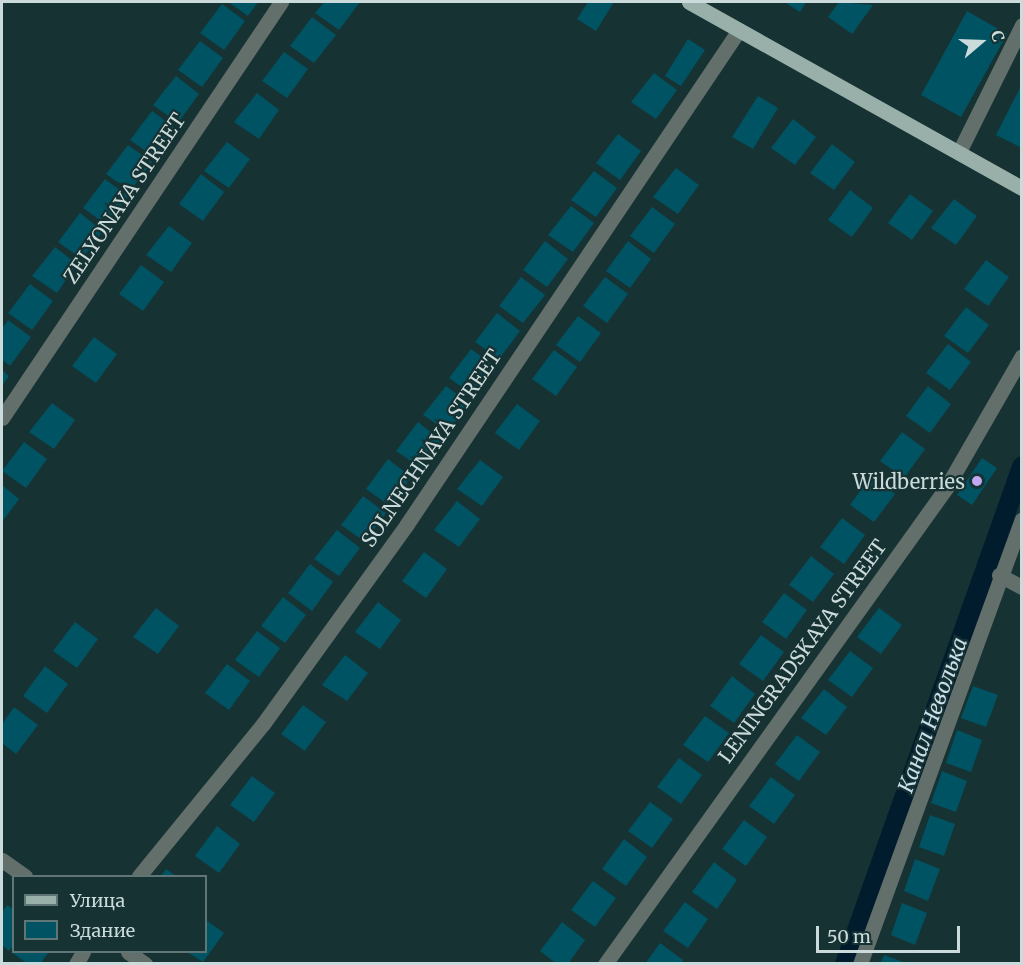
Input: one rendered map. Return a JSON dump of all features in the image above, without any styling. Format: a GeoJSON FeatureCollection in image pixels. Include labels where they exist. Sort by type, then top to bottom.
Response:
{"type":"FeatureCollection","features":[{"type":"Feature","properties":{"kind":"main road"},"geometry":{"type":"LineString","coordinates":[[688,2],[1022,188]]}},
{"type":"Feature","properties":{"kind":"street","name":"ZELYONAYA STREET"},"geometry":{"type":"LineString","coordinates":[[2,418],[281,2]]}},
{"type":"Feature","properties":{"kind":"street"},"geometry":{"type":"LineString","coordinates":[[959,152],[1022,25]]}},
{"type":"Feature","properties":{"kind":"street","name":"SOLNECHNAYA STREET"},"geometry":{"type":"LineString","coordinates":[[140,875],[263,724],[407,524],[739,30]]}},
{"type":"Feature","properties":{"kind":"street","name":"LENINGRADSKAYA STREET"},"geometry":{"type":"LineString","coordinates":[[604,963],[946,488],[1022,356]]}},
{"type":"Feature","properties":{"kind":"street"},"geometry":{"type":"LineString","coordinates":[[860,963],[999,575],[1022,520]]}},
{"type":"Feature","properties":{"kind":"street"},"geometry":{"type":"LineString","coordinates":[[999,575],[1022,587]]}},
{"type":"Feature","properties":{"kind":"street"},"geometry":{"type":"LineString","coordinates":[[2,860],[24,875]]}},
{"type":"Feature","properties":{"kind":"street"},"geometry":{"type":"LineString","coordinates":[[131,953],[145,963]]}},
{"type":"Feature","properties":{"kind":"building"},"geometry":{"type":"Polygon","coordinates":[[[228,2],[258,2],[248,16],[228,2]]]}},
{"type":"Feature","properties":{"kind":"building"},"geometry":{"type":"Polygon","coordinates":[[[324,2],[360,2],[339,30],[315,13],[324,2]]]}},
{"type":"Feature","properties":{"kind":"building"},"geometry":{"type":"Polygon","coordinates":[[[588,2],[614,2],[596,31],[577,19],[588,2]]]}},
{"type":"Feature","properties":{"kind":"building"},"geometry":{"type":"Polygon","coordinates":[[[784,2],[806,2],[800,12],[784,2]]]}},
{"type":"Feature","properties":{"kind":"building"},"geometry":{"type":"Polygon","coordinates":[[[839,2],[873,5],[852,34],[828,17],[839,2]]]}},
{"type":"Feature","properties":{"kind":"building"},"geometry":{"type":"Polygon","coordinates":[[[222,4],[245,21],[224,50],[200,33],[222,4]]]}},
{"type":"Feature","properties":{"kind":"building"},"geometry":{"type":"Polygon","coordinates":[[[967,11],[1007,34],[961,117],[921,95],[967,11]]]}},
{"type":"Feature","properties":{"kind":"building"},"geometry":{"type":"Polygon","coordinates":[[[312,17],[336,35],[314,63],[290,46],[312,17]]]}},
{"type":"Feature","properties":{"kind":"building"},"geometry":{"type":"Polygon","coordinates":[[[688,39],[705,50],[681,86],[665,76],[688,39]]]}},
{"type":"Feature","properties":{"kind":"building"},"geometry":{"type":"Polygon","coordinates":[[[200,41],[223,58],[202,87],[178,70],[200,41]]]}},
{"type":"Feature","properties":{"kind":"building"},"geometry":{"type":"Polygon","coordinates":[[[284,52],[308,69],[287,98],[262,81],[284,52]]]}},
{"type":"Feature","properties":{"kind":"building"},"geometry":{"type":"Polygon","coordinates":[[[654,73],[677,90],[656,119],[631,102],[654,73]]]}},
{"type":"Feature","properties":{"kind":"building"},"geometry":{"type":"Polygon","coordinates":[[[176,76],[199,94],[178,123],[153,105],[176,76]]]}},
{"type":"Feature","properties":{"kind":"building"},"geometry":{"type":"Polygon","coordinates":[[[1022,84],[1022,148],[996,135],[1022,84]]]}},
{"type":"Feature","properties":{"kind":"building"},"geometry":{"type":"Polygon","coordinates":[[[257,93],[279,110],[259,139],[234,122],[257,93]]]}},
{"type":"Feature","properties":{"kind":"building"},"geometry":{"type":"Polygon","coordinates":[[[758,96],[778,108],[753,149],[732,137],[758,96]]]}},
{"type":"Feature","properties":{"kind":"building"},"geometry":{"type":"Polygon","coordinates":[[[152,111],[175,128],[154,157],[130,140],[152,111]]]}},
{"type":"Feature","properties":{"kind":"building"},"geometry":{"type":"Polygon","coordinates":[[[793,119],[816,137],[795,165],[771,148],[793,119]]]}},
{"type":"Feature","properties":{"kind":"building"},"geometry":{"type":"Polygon","coordinates":[[[618,134],[641,151],[620,180],[596,163],[618,134]]]}},
{"type":"Feature","properties":{"kind":"building"},"geometry":{"type":"Polygon","coordinates":[[[227,142],[250,159],[229,188],[204,171],[227,142]]]}},
{"type":"Feature","properties":{"kind":"building"},"geometry":{"type":"Polygon","coordinates":[[[832,144],[855,162],[834,190],[810,173],[832,144]]]}},
{"type":"Feature","properties":{"kind":"building"},"geometry":{"type":"Polygon","coordinates":[[[128,145],[152,162],[130,191],[106,174],[128,145]]]}},
{"type":"Feature","properties":{"kind":"building"},"geometry":{"type":"Polygon","coordinates":[[[676,168],[699,185],[678,214],[653,197],[676,168]]]}},
{"type":"Feature","properties":{"kind":"building"},"geometry":{"type":"Polygon","coordinates":[[[594,171],[617,188],[596,217],[571,200],[594,171]]]}},
{"type":"Feature","properties":{"kind":"building"},"geometry":{"type":"Polygon","coordinates":[[[201,174],[224,192],[203,221],[179,204],[201,174]]]}},
{"type":"Feature","properties":{"kind":"building"},"geometry":{"type":"Polygon","coordinates":[[[105,179],[128,196],[107,225],[83,208],[105,179]]]}},
{"type":"Feature","properties":{"kind":"building"},"geometry":{"type":"Polygon","coordinates":[[[850,190],[873,208],[852,237],[828,220],[850,190]]]}},
{"type":"Feature","properties":{"kind":"building"},"geometry":{"type":"Polygon","coordinates":[[[910,194],[933,211],[912,240],[888,223],[910,194]]]}},
{"type":"Feature","properties":{"kind":"building"},"geometry":{"type":"Polygon","coordinates":[[[954,199],[977,216],[956,245],[931,228],[954,199]]]}},
{"type":"Feature","properties":{"kind":"building"},"geometry":{"type":"Polygon","coordinates":[[[571,206],[594,223],[573,252],[548,235],[571,206]]]}},
{"type":"Feature","properties":{"kind":"building"},"geometry":{"type":"Polygon","coordinates":[[[652,207],[675,224],[654,253],[630,236],[652,207]]]}},
{"type":"Feature","properties":{"kind":"building"},"geometry":{"type":"Polygon","coordinates":[[[80,213],[103,231],[82,259],[58,242],[80,213]]]}},
{"type":"Feature","properties":{"kind":"building"},"geometry":{"type":"Polygon","coordinates":[[[169,226],[192,243],[171,272],[146,255],[169,226]]]}},
{"type":"Feature","properties":{"kind":"building"},"geometry":{"type":"Polygon","coordinates":[[[545,241],[568,259],[547,287],[523,270],[545,241]]]}},
{"type":"Feature","properties":{"kind":"building"},"geometry":{"type":"Polygon","coordinates":[[[628,241],[651,259],[630,288],[606,271],[628,241]]]}},
{"type":"Feature","properties":{"kind":"building"},"geometry":{"type":"Polygon","coordinates":[[[55,247],[77,264],[57,293],[32,276],[55,247]]]}},
{"type":"Feature","properties":{"kind":"building"},"geometry":{"type":"Polygon","coordinates":[[[986,260],[1009,277],[988,306],[964,289],[986,260]]]}},
{"type":"Feature","properties":{"kind":"building"},"geometry":{"type":"Polygon","coordinates":[[[141,265],[164,282],[143,311],[119,294],[141,265]]]}},
{"type":"Feature","properties":{"kind":"building"},"geometry":{"type":"Polygon","coordinates":[[[521,277],[545,295],[523,323],[499,306],[521,277]]]}},
{"type":"Feature","properties":{"kind":"building"},"geometry":{"type":"Polygon","coordinates":[[[605,277],[628,294],[607,323],[583,306],[605,277]]]}},
{"type":"Feature","properties":{"kind":"building"},"geometry":{"type":"Polygon","coordinates":[[[30,284],[53,301],[32,330],[8,313],[30,284]]]}},
{"type":"Feature","properties":{"kind":"building"},"geometry":{"type":"Polygon","coordinates":[[[966,307],[989,325],[968,353],[944,336],[966,307]]]}},
{"type":"Feature","properties":{"kind":"building"},"geometry":{"type":"Polygon","coordinates":[[[497,313],[520,331],[499,359],[475,342],[497,313]]]}},
{"type":"Feature","properties":{"kind":"building"},"geometry":{"type":"Polygon","coordinates":[[[578,316],[601,333],[580,362],[556,345],[578,316]]]}},
{"type":"Feature","properties":{"kind":"building"},"geometry":{"type":"Polygon","coordinates":[[[8,320],[31,337],[10,366],[2,360],[2,329],[8,320]]]}},
{"type":"Feature","properties":{"kind":"building"},"geometry":{"type":"Polygon","coordinates":[[[94,337],[117,354],[96,383],[72,366],[94,337]]]}},
{"type":"Feature","properties":{"kind":"building"},"geometry":{"type":"Polygon","coordinates":[[[948,344],[971,362],[950,390],[926,373],[948,344]]]}},
{"type":"Feature","properties":{"kind":"building"},"geometry":{"type":"Polygon","coordinates":[[[471,349],[494,366],[473,395],[449,378],[471,349]]]}},
{"type":"Feature","properties":{"kind":"building"},"geometry":{"type":"Polygon","coordinates":[[[554,350],[577,367],[556,396],[532,379],[554,350]]]}},
{"type":"Feature","properties":{"kind":"building"},"geometry":{"type":"Polygon","coordinates":[[[2,370],[9,376],[2,386],[2,370]]]}},
{"type":"Feature","properties":{"kind":"building"},"geometry":{"type":"Polygon","coordinates":[[[446,386],[469,403],[448,432],[423,415],[446,386]]]}},
{"type":"Feature","properties":{"kind":"building"},"geometry":{"type":"Polygon","coordinates":[[[928,386],[951,404],[930,433],[906,416],[928,386]]]}},
{"type":"Feature","properties":{"kind":"building"},"geometry":{"type":"Polygon","coordinates":[[[52,403],[75,420],[54,449],[29,432],[52,403]]]}},
{"type":"Feature","properties":{"kind":"building"},"geometry":{"type":"Polygon","coordinates":[[[517,404],[540,421],[519,450],[495,433],[517,404]]]}},
{"type":"Feature","properties":{"kind":"building"},"geometry":{"type":"Polygon","coordinates":[[[418,422],[441,440],[421,468],[396,451],[418,422]]]}},
{"type":"Feature","properties":{"kind":"building"},"geometry":{"type":"Polygon","coordinates":[[[902,432],[925,449],[904,478],[880,461],[902,432]]]}},
{"type":"Feature","properties":{"kind":"building"},"geometry":{"type":"Polygon","coordinates":[[[24,442],[47,459],[26,488],[2,471],[24,442]]]}},
{"type":"Feature","properties":{"kind":"building","name":"Wildberries"},"geometry":{"type":"Polygon","coordinates":[[[982,458],[997,468],[972,505],[957,495],[982,458]]]}},
{"type":"Feature","properties":{"kind":"building"},"geometry":{"type":"Polygon","coordinates":[[[388,459],[411,477],[390,506],[366,489],[388,459]]]}},
{"type":"Feature","properties":{"kind":"building"},"geometry":{"type":"Polygon","coordinates":[[[480,460],[503,477],[482,506],[457,489],[480,460]]]}},
{"type":"Feature","properties":{"kind":"building"},"geometry":{"type":"Polygon","coordinates":[[[871,476],[895,494],[874,522],[850,505],[871,476]]]}},
{"type":"Feature","properties":{"kind":"building"},"geometry":{"type":"Polygon","coordinates":[[[2,485],[19,499],[2,522],[2,485]]]}},
{"type":"Feature","properties":{"kind":"building"},"geometry":{"type":"Polygon","coordinates":[[[363,496],[386,513],[365,542],[341,525],[363,496]]]}},
{"type":"Feature","properties":{"kind":"building"},"geometry":{"type":"Polygon","coordinates":[[[457,501],[480,519],[459,547],[434,530],[457,501]]]}},
{"type":"Feature","properties":{"kind":"building"},"geometry":{"type":"Polygon","coordinates":[[[842,518],[865,535],[844,564],[820,547],[842,518]]]}},
{"type":"Feature","properties":{"kind":"building"},"geometry":{"type":"Polygon","coordinates":[[[337,530],[360,548],[339,576],[314,559],[337,530]]]}},
{"type":"Feature","properties":{"kind":"building"},"geometry":{"type":"Polygon","coordinates":[[[424,552],[447,569],[426,598],[402,581],[424,552]]]}},
{"type":"Feature","properties":{"kind":"building"},"geometry":{"type":"Polygon","coordinates":[[[811,556],[834,574],[813,602],[789,585],[811,556]]]}},
{"type":"Feature","properties":{"kind":"building"},"geometry":{"type":"Polygon","coordinates":[[[310,564],[333,582],[312,611],[288,593],[310,564]]]}},
{"type":"Feature","properties":{"kind":"building"},"geometry":{"type":"Polygon","coordinates":[[[784,593],[807,610],[786,639],[762,622],[784,593]]]}},
{"type":"Feature","properties":{"kind":"building"},"geometry":{"type":"Polygon","coordinates":[[[283,597],[306,615],[285,643],[261,626],[283,597]]]}},
{"type":"Feature","properties":{"kind":"building"},"geometry":{"type":"Polygon","coordinates":[[[378,602],[401,620],[380,649],[355,632],[378,602]]]}},
{"type":"Feature","properties":{"kind":"building"},"geometry":{"type":"Polygon","coordinates":[[[156,608],[179,626],[158,654],[133,637],[156,608]]]}},
{"type":"Feature","properties":{"kind":"building"},"geometry":{"type":"Polygon","coordinates":[[[879,608],[902,625],[881,654],[857,637],[879,608]]]}},
{"type":"Feature","properties":{"kind":"building"},"geometry":{"type":"Polygon","coordinates":[[[75,622],[98,639],[77,668],[53,651],[75,622]]]}},
{"type":"Feature","properties":{"kind":"building"},"geometry":{"type":"Polygon","coordinates":[[[257,631],[280,648],[259,677],[235,660],[257,631]]]}},
{"type":"Feature","properties":{"kind":"building"},"geometry":{"type":"Polygon","coordinates":[[[761,635],[784,652],[763,681],[739,664],[761,635]]]}},
{"type":"Feature","properties":{"kind":"building"},"geometry":{"type":"Polygon","coordinates":[[[850,651],[873,668],[852,697],[828,680],[850,651]]]}},
{"type":"Feature","properties":{"kind":"building"},"geometry":{"type":"Polygon","coordinates":[[[345,655],[368,673],[347,701],[322,685],[345,655]]]}},
{"type":"Feature","properties":{"kind":"building"},"geometry":{"type":"Polygon","coordinates":[[[227,664],[250,681],[229,710],[205,693],[227,664]]]}},
{"type":"Feature","properties":{"kind":"building"},"geometry":{"type":"Polygon","coordinates":[[[45,666],[68,684],[47,713],[23,696],[45,666]]]}},
{"type":"Feature","properties":{"kind":"building"},"geometry":{"type":"Polygon","coordinates":[[[732,676],[755,694],[734,723],[710,706],[732,676]]]}},
{"type":"Feature","properties":{"kind":"building"},"geometry":{"type":"Polygon","coordinates":[[[973,686],[998,695],[986,727],[961,718],[973,686]]]}},
{"type":"Feature","properties":{"kind":"building"},"geometry":{"type":"Polygon","coordinates":[[[824,689],[847,707],[826,735],[801,718],[824,689]]]}},
{"type":"Feature","properties":{"kind":"building"},"geometry":{"type":"Polygon","coordinates":[[[303,705],[326,722],[305,751],[281,734],[303,705]]]}},
{"type":"Feature","properties":{"kind":"building"},"geometry":{"type":"Polygon","coordinates":[[[14,707],[38,725],[16,754],[2,743],[2,724],[14,707]]]}},
{"type":"Feature","properties":{"kind":"building"},"geometry":{"type":"Polygon","coordinates":[[[705,716],[729,733],[708,762],[683,745],[705,716]]]}},
{"type":"Feature","properties":{"kind":"building"},"geometry":{"type":"Polygon","coordinates":[[[957,730],[982,740],[971,772],[946,763],[957,730]]]}},
{"type":"Feature","properties":{"kind":"building"},"geometry":{"type":"Polygon","coordinates":[[[797,735],[820,752],[799,781],[775,764],[797,735]]]}},
{"type":"Feature","properties":{"kind":"building"},"geometry":{"type":"Polygon","coordinates":[[[679,758],[702,775],[681,804],[657,787],[679,758]]]}},
{"type":"Feature","properties":{"kind":"building"},"geometry":{"type":"Polygon","coordinates":[[[942,771],[967,781],[956,812],[931,803],[942,771]]]}},
{"type":"Feature","properties":{"kind":"building"},"geometry":{"type":"Polygon","coordinates":[[[252,776],[275,793],[254,822],[230,805],[252,776]]]}},
{"type":"Feature","properties":{"kind":"building"},"geometry":{"type":"Polygon","coordinates":[[[771,777],[795,795],[774,824],[749,806],[771,777]]]}},
{"type":"Feature","properties":{"kind":"building"},"geometry":{"type":"Polygon","coordinates":[[[650,802],[673,819],[652,848],[628,831],[650,802]]]}},
{"type":"Feature","properties":{"kind":"building"},"geometry":{"type":"Polygon","coordinates":[[[930,815],[955,824],[944,856],[919,847],[930,815]]]}},
{"type":"Feature","properties":{"kind":"building"},"geometry":{"type":"Polygon","coordinates":[[[744,820],[767,837],[746,866],[722,849],[744,820]]]}},
{"type":"Feature","properties":{"kind":"building"},"geometry":{"type":"Polygon","coordinates":[[[217,826],[240,844],[219,873],[195,856],[217,826]]]}},
{"type":"Feature","properties":{"kind":"building"},"geometry":{"type":"Polygon","coordinates":[[[624,839],[647,857],[626,886],[602,869],[624,839]]]}},
{"type":"Feature","properties":{"kind":"building"},"geometry":{"type":"Polygon","coordinates":[[[915,859],[940,869],[928,901],[904,891],[915,859]]]}},
{"type":"Feature","properties":{"kind":"building"},"geometry":{"type":"Polygon","coordinates":[[[714,862],[737,880],[717,909],[692,892],[714,862]]]}},
{"type":"Feature","properties":{"kind":"building"},"geometry":{"type":"Polygon","coordinates":[[[166,869],[175,875],[162,875],[166,869]]]}},
{"type":"Feature","properties":{"kind":"building"},"geometry":{"type":"Polygon","coordinates":[[[593,881],[616,898],[595,927],[571,910],[593,881]]]}},
{"type":"Feature","properties":{"kind":"building"},"geometry":{"type":"Polygon","coordinates":[[[685,902],[708,919],[688,948],[663,931],[685,902]]]}},
{"type":"Feature","properties":{"kind":"building"},"geometry":{"type":"Polygon","coordinates":[[[902,903],[927,913],[915,945],[891,935],[902,903]]]}},
{"type":"Feature","properties":{"kind":"building"},"geometry":{"type":"Polygon","coordinates":[[[7,905],[12,908],[12,947],[9,951],[2,945],[2,912],[7,905]]]}},
{"type":"Feature","properties":{"kind":"building"},"geometry":{"type":"Polygon","coordinates":[[[207,921],[224,933],[203,962],[189,953],[207,953],[207,921]]]}},
{"type":"Feature","properties":{"kind":"building"},"geometry":{"type":"Polygon","coordinates":[[[562,922],[585,940],[568,964],[557,964],[540,951],[562,922]]]}},
{"type":"Feature","properties":{"kind":"building"},"geometry":{"type":"Polygon","coordinates":[[[660,943],[683,960],[681,964],[645,964],[660,943]]]}},
{"type":"Feature","properties":{"kind":"building"},"geometry":{"type":"Polygon","coordinates":[[[12,953],[48,953],[40,964],[28,964],[12,953]]]}},
{"type":"Feature","properties":{"kind":"building"},"geometry":{"type":"Polygon","coordinates":[[[884,955],[906,963],[906,964],[880,964],[884,955]]]}},
{"type":"Feature","properties":{"kind":"waterway","name":"Канал Неволька"},"geometry":{"type":"LineString","coordinates":[[845,964],[1022,467]]}},
{"type":"Feature","properties":{"kind":"place","name":"Wildberries"},"geometry":{"type":"Point","coordinates":[977,481]}}]}
